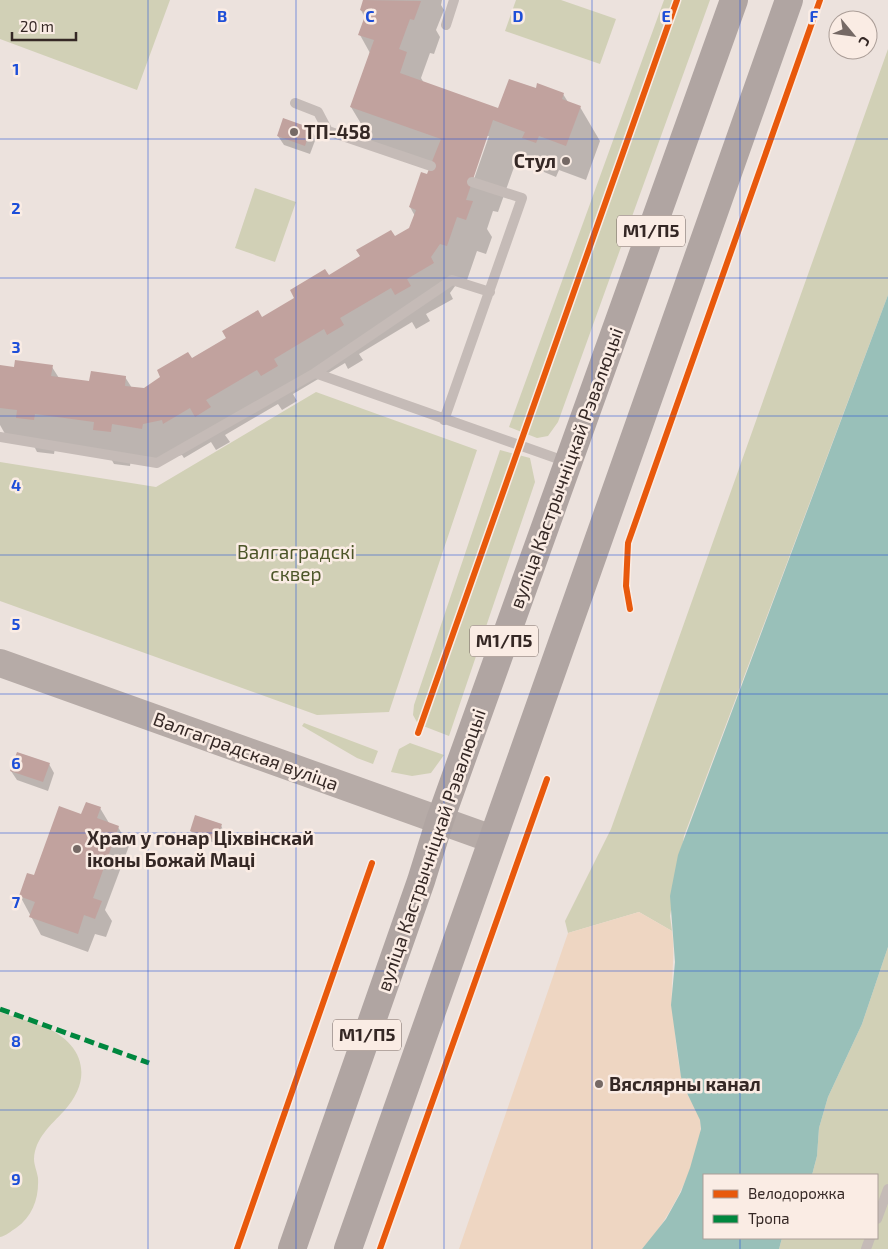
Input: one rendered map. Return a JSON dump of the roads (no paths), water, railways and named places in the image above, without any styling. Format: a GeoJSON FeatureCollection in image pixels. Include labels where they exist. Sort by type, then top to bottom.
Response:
{"type":"FeatureCollection","features":[{"type":"Feature","properties":{"kind":"highway","name":"вуліца Кастрычніцкай Рэвалюцыі"},"geometry":{"type":"LineString","coordinates":[[292,1249],[421,881],[440,820],[734,0]]}},
{"type":"Feature","properties":{"kind":"highway","name":"М1/П5"},"geometry":{"type":"LineString","coordinates":[[348,1249],[789,0]]}},
{"type":"Feature","properties":{"kind":"main road","name":"Валгаградская вуліца"},"geometry":{"type":"LineString","coordinates":[[0,663],[492,839]]}},
{"type":"Feature","properties":{"kind":"lane"},"geometry":{"type":"LineString","coordinates":[[446,25],[454,0]]}},
{"type":"Feature","properties":{"kind":"lane"},"geometry":{"type":"LineString","coordinates":[[295,104],[318,112],[328,130],[431,166]]}},
{"type":"Feature","properties":{"kind":"lane"},"geometry":{"type":"LineString","coordinates":[[444,420],[522,198],[472,182]]}},
{"type":"Feature","properties":{"kind":"lane"},"geometry":{"type":"LineString","coordinates":[[0,437],[157,463],[315,373],[452,280],[490,292]]}},
{"type":"Feature","properties":{"kind":"lane"},"geometry":{"type":"LineString","coordinates":[[315,373],[444,420],[568,462]]}},
{"type":"Feature","properties":{"kind":"lane"},"geometry":{"type":"LineString","coordinates":[[878,1216],[888,1189]]}},
{"type":"Feature","properties":{"kind":"water"},"geometry":{"type":"Polygon","coordinates":[[[888,295],[888,947],[862,1024],[828,1097],[819,1128],[817,1156],[812,1174],[703,1174],[703,1239],[782,1239],[779,1249],[642,1249],[666,1219],[681,1192],[701,1129],[700,1120],[681,1077],[671,1005],[675,962],[670,896],[678,855],[888,295]]]}},
{"type":"Feature","properties":{"kind":"place","name":"ТП-458"},"geometry":{"type":"Point","coordinates":[294,132]}},
{"type":"Feature","properties":{"kind":"place","name":"Стул"},"geometry":{"type":"Point","coordinates":[566,161]}},
{"type":"Feature","properties":{"kind":"place","name":"Храм у гонар Ціхвінскай іконы Божай Маці"},"geometry":{"type":"Point","coordinates":[77,849]}},
{"type":"Feature","properties":{"kind":"place","name":"Вяслярны канал"},"geometry":{"type":"Point","coordinates":[599,1084]}},
{"type":"Feature","properties":{"kind":"park label","name":"Валгаградскі сквер"},"geometry":{"type":"Point","coordinates":[296,563]}}]}
